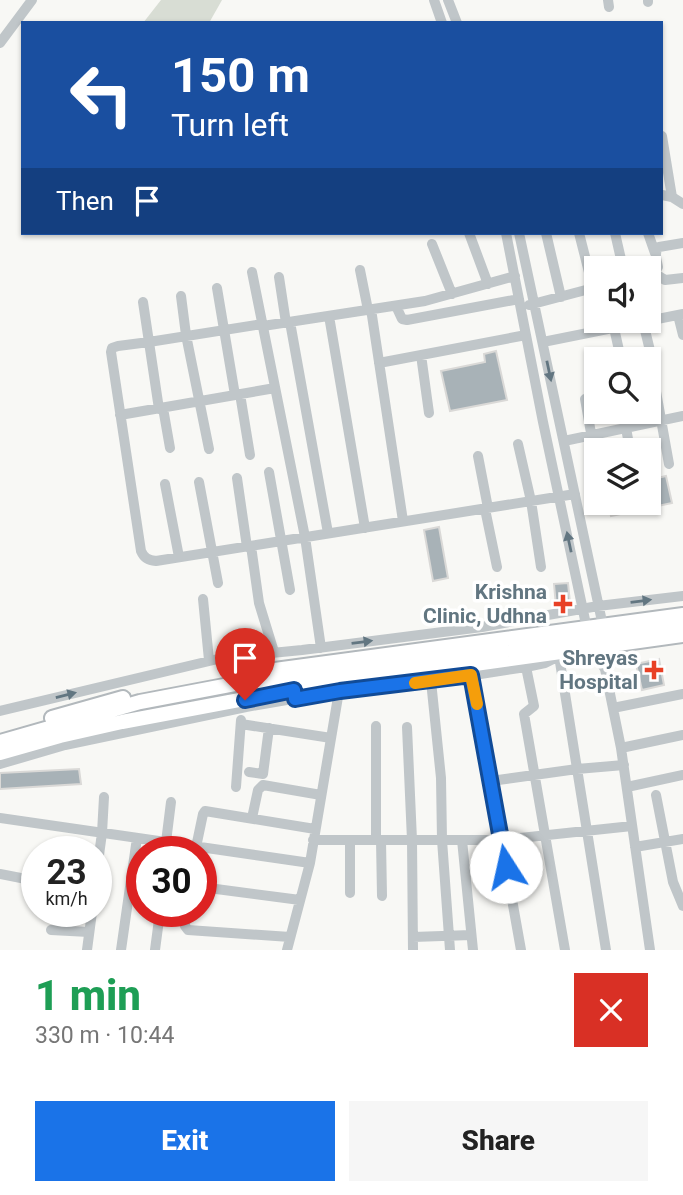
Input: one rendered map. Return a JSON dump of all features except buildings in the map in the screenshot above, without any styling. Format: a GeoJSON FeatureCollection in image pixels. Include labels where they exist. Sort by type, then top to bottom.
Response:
{"type":"FeatureCollection","features":[{"type":"Feature","properties":{"kind":"main road"},"geometry":{"type":"LineString","coordinates":[[0,733],[139,694],[236,675],[589,638],[683,615]]}},
{"type":"Feature","properties":{"kind":"main road"},"geometry":{"type":"LineString","coordinates":[[0,753],[122,722],[295,689],[605,635],[683,625]]}},
{"type":"Feature","properties":{"kind":"main road"},"geometry":{"type":"LineString","coordinates":[[605,635],[683,635]]}},
{"type":"Feature","properties":{"kind":"main road"},"geometry":{"type":"LineString","coordinates":[[0,742],[91,717],[243,693],[295,689],[564,653],[589,638]]}},
{"type":"Feature","properties":{"kind":"street"},"geometry":{"type":"LineString","coordinates":[[0,43],[32,0]]}},
{"type":"Feature","properties":{"kind":"street"},"geometry":{"type":"LineString","coordinates":[[434,0],[441,21]]}},
{"type":"Feature","properties":{"kind":"street"},"geometry":{"type":"LineString","coordinates":[[448,0],[456,21]]}},
{"type":"Feature","properties":{"kind":"street"},"geometry":{"type":"LineString","coordinates":[[663,148],[667,196],[683,204]]}},
{"type":"Feature","properties":{"kind":"street"},"geometry":{"type":"LineString","coordinates":[[470,235],[488,284]]}},
{"type":"Feature","properties":{"kind":"street"},"geometry":{"type":"LineString","coordinates":[[506,235],[589,638],[605,669]]}},
{"type":"Feature","properties":{"kind":"street"},"geometry":{"type":"LineString","coordinates":[[519,235],[605,635],[605,669],[624,765],[650,950]]}},
{"type":"Feature","properties":{"kind":"street"},"geometry":{"type":"LineString","coordinates":[[546,235],[561,296]]}},
{"type":"Feature","properties":{"kind":"street"},"geometry":{"type":"LineString","coordinates":[[580,235],[586,256]]}},
{"type":"Feature","properties":{"kind":"street"},"geometry":{"type":"LineString","coordinates":[[615,235],[620,256]]}},
{"type":"Feature","properties":{"kind":"street"},"geometry":{"type":"LineString","coordinates":[[649,235],[656,256]]}},
{"type":"Feature","properties":{"kind":"street"},"geometry":{"type":"LineString","coordinates":[[655,253],[659,247],[683,243]]}},
{"type":"Feature","properties":{"kind":"street"},"geometry":{"type":"LineString","coordinates":[[432,244],[452,294]]}},
{"type":"Feature","properties":{"kind":"street"},"geometry":{"type":"LineString","coordinates":[[360,270],[379,363],[403,522]]}},
{"type":"Feature","properties":{"kind":"street"},"geometry":{"type":"LineString","coordinates":[[252,272],[305,537],[321,648]]}},
{"type":"Feature","properties":{"kind":"street"},"geometry":{"type":"LineString","coordinates":[[515,276],[425,301],[112,348],[141,551],[144,557],[156,561],[575,494]]}},
{"type":"Feature","properties":{"kind":"street"},"geometry":{"type":"LineString","coordinates":[[279,277],[328,533]]}},
{"type":"Feature","properties":{"kind":"street"},"geometry":{"type":"LineString","coordinates":[[661,278],[683,278]]}},
{"type":"Feature","properties":{"kind":"street"},"geometry":{"type":"LineString","coordinates":[[218,288],[250,456]]}},
{"type":"Feature","properties":{"kind":"street"},"geometry":{"type":"LineString","coordinates":[[396,306],[400,317],[405,320],[520,303],[535,304],[584,290]]}},
{"type":"Feature","properties":{"kind":"street"},"geometry":{"type":"LineString","coordinates":[[181,296],[198,401],[209,449]]}},
{"type":"Feature","properties":{"kind":"street"},"geometry":{"type":"LineString","coordinates":[[143,302],[170,448]]}},
{"type":"Feature","properties":{"kind":"street"},"geometry":{"type":"LineString","coordinates":[[661,317],[680,314],[683,335]]}},
{"type":"Feature","properties":{"kind":"street"},"geometry":{"type":"LineString","coordinates":[[329,316],[365,528]]}},
{"type":"Feature","properties":{"kind":"street"},"geometry":{"type":"LineString","coordinates":[[543,342],[589,333]]}},
{"type":"Feature","properties":{"kind":"street"},"geometry":{"type":"LineString","coordinates":[[379,363],[526,335]]}},
{"type":"Feature","properties":{"kind":"street"},"geometry":{"type":"LineString","coordinates":[[421,355],[429,414]]}},
{"type":"Feature","properties":{"kind":"street"},"geometry":{"type":"LineString","coordinates":[[121,415],[275,388]]}},
{"type":"Feature","properties":{"kind":"street"},"geometry":{"type":"LineString","coordinates":[[661,416],[669,464]]}},
{"type":"Feature","properties":{"kind":"street"},"geometry":{"type":"LineString","coordinates":[[564,441],[683,416]]}},
{"type":"Feature","properties":{"kind":"street"},"geometry":{"type":"LineString","coordinates":[[589,424],[592,438]]}},
{"type":"Feature","properties":{"kind":"street"},"geometry":{"type":"LineString","coordinates":[[626,428],[628,438]]}},
{"type":"Feature","properties":{"kind":"street"},"geometry":{"type":"LineString","coordinates":[[518,444],[531,501],[541,567]]}},
{"type":"Feature","properties":{"kind":"street"},"geometry":{"type":"LineString","coordinates":[[478,456],[497,567]]}},
{"type":"Feature","properties":{"kind":"street"},"geometry":{"type":"LineString","coordinates":[[269,472],[290,590]]}},
{"type":"Feature","properties":{"kind":"street"},"geometry":{"type":"LineString","coordinates":[[237,478],[259,603],[274,652]]}},
{"type":"Feature","properties":{"kind":"street"},"geometry":{"type":"LineString","coordinates":[[199,482],[218,583]]}},
{"type":"Feature","properties":{"kind":"street"},"geometry":{"type":"LineString","coordinates":[[165,484],[179,557]]}},
{"type":"Feature","properties":{"kind":"street"},"geometry":{"type":"LineString","coordinates":[[0,711],[209,660],[482,627],[598,606],[683,596]]}},
{"type":"Feature","properties":{"kind":"street"},"geometry":{"type":"LineString","coordinates":[[203,599],[209,660]]}},
{"type":"Feature","properties":{"kind":"street"},"geometry":{"type":"LineString","coordinates":[[0,764],[65,746],[242,708],[295,689],[340,691],[431,681],[526,667],[545,663],[564,653],[577,769],[606,950]]}},
{"type":"Feature","properties":{"kind":"street"},"geometry":{"type":"LineString","coordinates":[[526,667],[534,706],[524,714],[565,950]]}},
{"type":"Feature","properties":{"kind":"street"},"geometry":{"type":"LineString","coordinates":[[471,675],[522,950]]}},
{"type":"Feature","properties":{"kind":"street"},"geometry":{"type":"LineString","coordinates":[[431,681],[441,778],[442,840],[450,950]]}},
{"type":"Feature","properties":{"kind":"street"},"geometry":{"type":"LineString","coordinates":[[287,950],[310,863],[340,691]]}},
{"type":"Feature","properties":{"kind":"street"},"geometry":{"type":"LineString","coordinates":[[613,708],[683,694]]}},
{"type":"Feature","properties":{"kind":"street"},"geometry":{"type":"LineString","coordinates":[[236,787],[242,708]]}},
{"type":"Feature","properties":{"kind":"street"},"geometry":{"type":"LineString","coordinates":[[241,724],[331,738]]}},
{"type":"Feature","properties":{"kind":"street"},"geometry":{"type":"LineString","coordinates":[[376,726],[382,896]]}},
{"type":"Feature","properties":{"kind":"street"},"geometry":{"type":"LineString","coordinates":[[407,727],[413,950]]}},
{"type":"Feature","properties":{"kind":"street"},"geometry":{"type":"LineString","coordinates":[[249,772],[262,774],[269,728]]}},
{"type":"Feature","properties":{"kind":"street"},"geometry":{"type":"LineString","coordinates":[[621,748],[683,735]]}},
{"type":"Feature","properties":{"kind":"street"},"geometry":{"type":"LineString","coordinates":[[491,781],[624,765]]}},
{"type":"Feature","properties":{"kind":"street"},"geometry":{"type":"LineString","coordinates":[[627,787],[683,775]]}},
{"type":"Feature","properties":{"kind":"street"},"geometry":{"type":"LineString","coordinates":[[252,818],[258,790],[262,785],[321,795]]}},
{"type":"Feature","properties":{"kind":"street"},"geometry":{"type":"LineString","coordinates":[[656,794],[673,882],[683,905]]}},
{"type":"Feature","properties":{"kind":"street"},"geometry":{"type":"LineString","coordinates":[[102,836],[104,797]]}},
{"type":"Feature","properties":{"kind":"street"},"geometry":{"type":"LineString","coordinates":[[169,836],[171,802]]}},
{"type":"Feature","properties":{"kind":"street"},"geometry":{"type":"LineString","coordinates":[[199,836],[205,811],[252,818],[350,840],[501,840],[632,825]]}},
{"type":"Feature","properties":{"kind":"street"},"geometry":{"type":"LineString","coordinates":[[0,818],[126,836]]}},
{"type":"Feature","properties":{"kind":"street"},"geometry":{"type":"LineString","coordinates":[[635,847],[683,839]]}},
{"type":"Feature","properties":{"kind":"street"},"geometry":{"type":"LineString","coordinates":[[350,840],[350,893]]}},
{"type":"Feature","properties":{"kind":"street"},"geometry":{"type":"LineString","coordinates":[[461,840],[473,950]]}},
{"type":"Feature","properties":{"kind":"street"},"geometry":{"type":"LineString","coordinates":[[217,852],[310,863]]}},
{"type":"Feature","properties":{"kind":"street"},"geometry":{"type":"LineString","coordinates":[[0,874],[21,878]]}},
{"type":"Feature","properties":{"kind":"street"},"geometry":{"type":"LineString","coordinates":[[217,889],[300,900]]}},
{"type":"Feature","properties":{"kind":"street"},"geometry":{"type":"LineString","coordinates":[[121,950],[126,915]]}},
{"type":"Feature","properties":{"kind":"street"},"geometry":{"type":"LineString","coordinates":[[87,950],[90,927]]}},
{"type":"Feature","properties":{"kind":"street"},"geometry":{"type":"LineString","coordinates":[[155,950],[158,927]]}},
{"type":"Feature","properties":{"kind":"street"},"geometry":{"type":"LineString","coordinates":[[186,927],[188,930],[290,937]]}},
{"type":"Feature","properties":{"kind":"street"},"geometry":{"type":"LineString","coordinates":[[51,930],[89,932]]}},
{"type":"Feature","properties":{"kind":"street"},"geometry":{"type":"LineString","coordinates":[[413,937],[471,934]]}},
{"type":"Feature","properties":{"kind":"shaded area"},"geometry":{"type":"Polygon","coordinates":[[[161,0],[222,0],[210,21],[145,21],[161,0]]]}},
{"type":"Feature","properties":{"kind":"slow traffic"},"geometry":{"type":"LineString","coordinates":[[415,683],[471,675],[477,704]]}},
{"type":"Feature","properties":{"kind":"place","name":"Krishna Clinic, Udhna"},"geometry":{"type":"Point","coordinates":[563,604]}},
{"type":"Feature","properties":{"kind":"place","name":"Shreyas Hospital"},"geometry":{"type":"Point","coordinates":[654,670]}},
{"type":"Feature","properties":{"kind":"route"},"geometry":{"type":"LineString","coordinates":[[245,700],[294,690],[295,699],[471,675],[506,867]]}}]}
